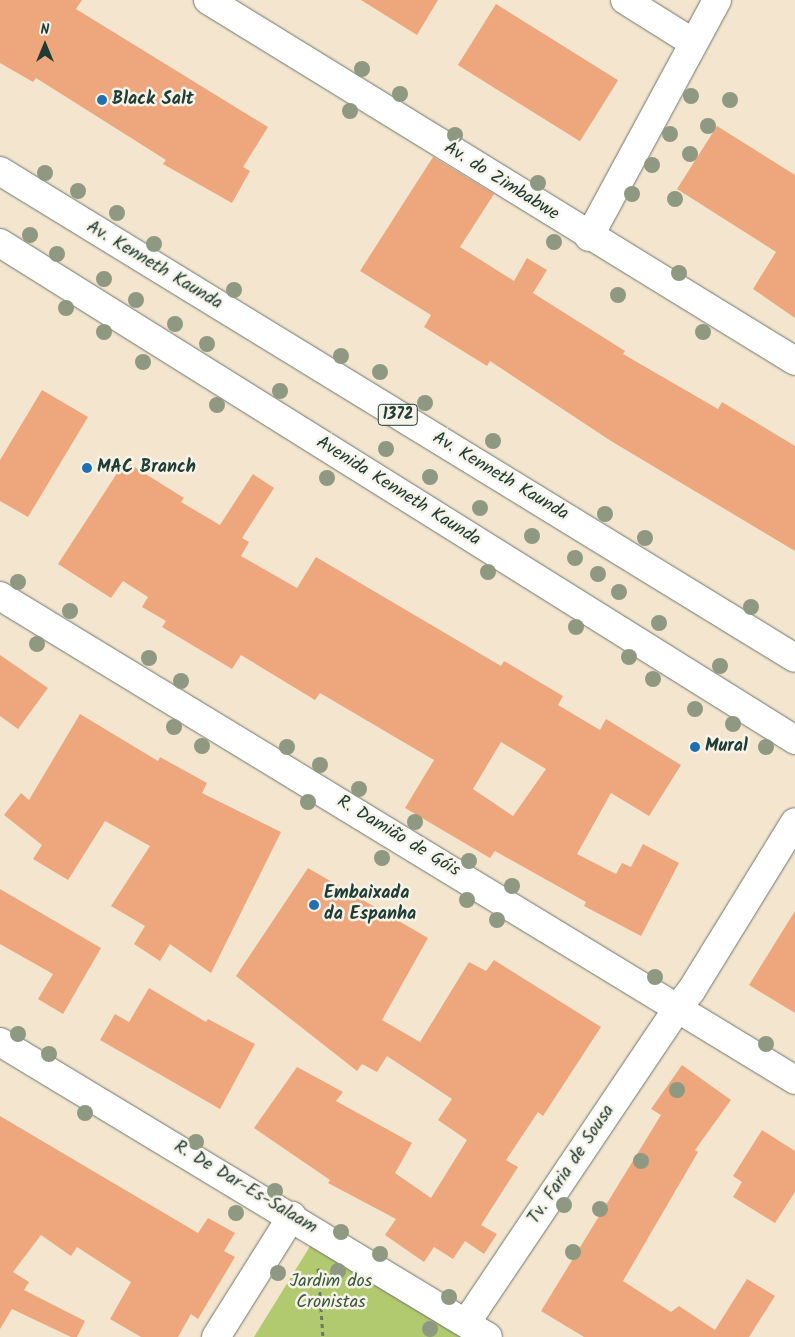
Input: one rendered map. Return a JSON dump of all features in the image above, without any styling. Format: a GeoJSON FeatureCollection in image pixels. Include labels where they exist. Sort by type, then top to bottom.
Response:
{"type":"FeatureCollection","features":[{"type":"Feature","properties":{"kind":"street","name":"Av. do Zimbabwe"},"geometry":{"type":"LineString","coordinates":[[208,0],[589,237],[795,361]]}},
{"type":"Feature","properties":{"kind":"street"},"geometry":{"type":"LineString","coordinates":[[625,0],[692,42]]}},
{"type":"Feature","properties":{"kind":"street"},"geometry":{"type":"LineString","coordinates":[[589,237],[692,42],[717,0]]}},
{"type":"Feature","properties":{"kind":"street","name":"Av. Kenneth Kaunda"},"geometry":{"type":"LineString","coordinates":[[0,172],[795,658]]}},
{"type":"Feature","properties":{"kind":"street","name":"Avenida Kenneth Kaunda"},"geometry":{"type":"LineString","coordinates":[[0,244],[795,740]]}},
{"type":"Feature","properties":{"kind":"street","name":"R. Damião de Góis"},"geometry":{"type":"LineString","coordinates":[[0,596],[678,1006],[795,1080]]}},
{"type":"Feature","properties":{"kind":"street","name":"Tv. Faria de Sousa"},"geometry":{"type":"LineString","coordinates":[[477,1330],[678,1006],[691,991],[795,822]]}},
{"type":"Feature","properties":{"kind":"street","name":"R. De Dar-Es-Salaam"},"geometry":{"type":"LineString","coordinates":[[0,1042],[292,1216],[477,1330]]}},
{"type":"Feature","properties":{"kind":"street"},"geometry":{"type":"LineString","coordinates":[[216,1337],[292,1216]]}},
{"type":"Feature","properties":{"kind":"path"},"geometry":{"type":"LineString","coordinates":[[317,1262],[322,1337]]}},
{"type":"Feature","properties":{"kind":"green space","name":"Jardim dos Cronistas"},"geometry":{"type":"Polygon","coordinates":[[[317,1235],[484,1337],[254,1337],[317,1235]]]}},
{"type":"Feature","properties":{"kind":"building"},"geometry":{"type":"Polygon","coordinates":[[[0,0],[82,0],[76,9],[268,127],[243,167],[250,171],[232,203],[163,164],[166,160],[36,78],[33,82],[0,63],[0,0]]]}},
{"type":"Feature","properties":{"kind":"building"},"geometry":{"type":"Polygon","coordinates":[[[361,0],[438,0],[417,35],[361,0]]]}},
{"type":"Feature","properties":{"kind":"building"},"geometry":{"type":"Polygon","coordinates":[[[496,4],[618,80],[580,141],[458,65],[496,4]]]}},
{"type":"Feature","properties":{"kind":"building"},"geometry":{"type":"Polygon","coordinates":[[[717,126],[795,175],[795,318],[753,289],[776,252],[677,189],[717,126]]]}},
{"type":"Feature","properties":{"kind":"building"},"geometry":{"type":"Polygon","coordinates":[[[433,157],[494,194],[460,247],[514,281],[527,258],[547,270],[533,293],[625,351],[623,354],[718,409],[722,402],[795,446],[795,551],[611,441],[490,361],[487,366],[424,327],[431,315],[360,271],[433,157]]]}},
{"type":"Feature","properties":{"kind":"building"},"geometry":{"type":"Polygon","coordinates":[[[42,390],[88,417],[28,517],[0,501],[0,460],[42,390]]]}},
{"type":"Feature","properties":{"kind":"building"},"geometry":{"type":"Polygon","coordinates":[[[125,461],[184,498],[181,502],[220,525],[253,474],[274,488],[242,538],[249,542],[241,556],[297,588],[316,557],[501,666],[504,661],[563,696],[558,705],[600,730],[606,719],[681,765],[649,816],[611,793],[577,854],[616,874],[622,863],[631,867],[643,844],[679,863],[641,936],[584,906],[586,902],[495,851],[490,858],[405,808],[434,760],[320,693],[315,700],[241,655],[232,669],[162,627],[166,621],[142,607],[148,597],[123,581],[111,598],[58,564],[125,461]],[[501,742],[473,789],[513,816],[546,769],[501,742]]]}},
{"type":"Feature","properties":{"kind":"building"},"geometry":{"type":"Polygon","coordinates":[[[0,655],[48,688],[18,729],[0,716],[0,655]]]}},
{"type":"Feature","properties":{"kind":"building"},"geometry":{"type":"Polygon","coordinates":[[[80,714],[158,761],[160,757],[207,783],[202,793],[281,832],[211,973],[170,944],[160,961],[134,944],[145,926],[111,906],[150,846],[105,821],[68,880],[33,859],[42,845],[4,815],[21,793],[29,800],[80,714]]]}},
{"type":"Feature","properties":{"kind":"building"},"geometry":{"type":"Polygon","coordinates":[[[308,868],[428,938],[382,1020],[420,1042],[469,962],[486,971],[494,960],[601,1027],[543,1116],[538,1112],[506,1160],[518,1167],[481,1225],[497,1234],[484,1254],[465,1241],[453,1259],[434,1247],[424,1262],[385,1235],[396,1219],[328,1183],[330,1180],[254,1128],[297,1067],[343,1092],[336,1101],[412,1143],[395,1173],[431,1198],[467,1140],[438,1120],[452,1099],[387,1056],[377,1072],[362,1064],[357,1071],[236,976],[308,868]]]}},
{"type":"Feature","properties":{"kind":"building"},"geometry":{"type":"Polygon","coordinates":[[[0,889],[101,948],[63,1014],[38,999],[53,974],[0,944],[0,889]]]}},
{"type":"Feature","properties":{"kind":"building"},"geometry":{"type":"Polygon","coordinates":[[[795,911],[795,1013],[749,985],[795,911]]]}},
{"type":"Feature","properties":{"kind":"building"},"geometry":{"type":"Polygon","coordinates":[[[149,988],[206,1022],[208,1019],[255,1044],[220,1109],[100,1040],[115,1014],[129,1022],[149,988]]]}},
{"type":"Feature","properties":{"kind":"building"},"geometry":{"type":"Polygon","coordinates":[[[682,1065],[731,1100],[695,1150],[698,1152],[623,1281],[671,1312],[679,1306],[715,1330],[747,1279],[775,1296],[749,1337],[584,1337],[541,1311],[661,1115],[651,1109],[682,1065]]]}},
{"type":"Feature","properties":{"kind":"building"},"geometry":{"type":"Polygon","coordinates":[[[0,1116],[198,1233],[208,1218],[235,1233],[224,1251],[235,1257],[198,1319],[191,1314],[178,1337],[141,1337],[110,1319],[131,1282],[77,1247],[71,1256],[41,1235],[13,1272],[29,1282],[24,1290],[85,1321],[77,1337],[71,1337],[12,1309],[0,1329],[0,1116]]]}},
{"type":"Feature","properties":{"kind":"building"},"geometry":{"type":"Polygon","coordinates":[[[762,1130],[795,1151],[795,1192],[775,1223],[733,1197],[742,1182],[733,1176],[762,1130]]]}},
{"type":"Feature","properties":{"kind":"place","name":"Black Salt"},"geometry":{"type":"Point","coordinates":[102,100]}},
{"type":"Feature","properties":{"kind":"place","name":"MAC Branch"},"geometry":{"type":"Point","coordinates":[87,468]}},
{"type":"Feature","properties":{"kind":"place","name":"Mural"},"geometry":{"type":"Point","coordinates":[695,747]}},
{"type":"Feature","properties":{"kind":"place","name":"Embaixada da Espanha"},"geometry":{"type":"Point","coordinates":[314,905]}}]}
